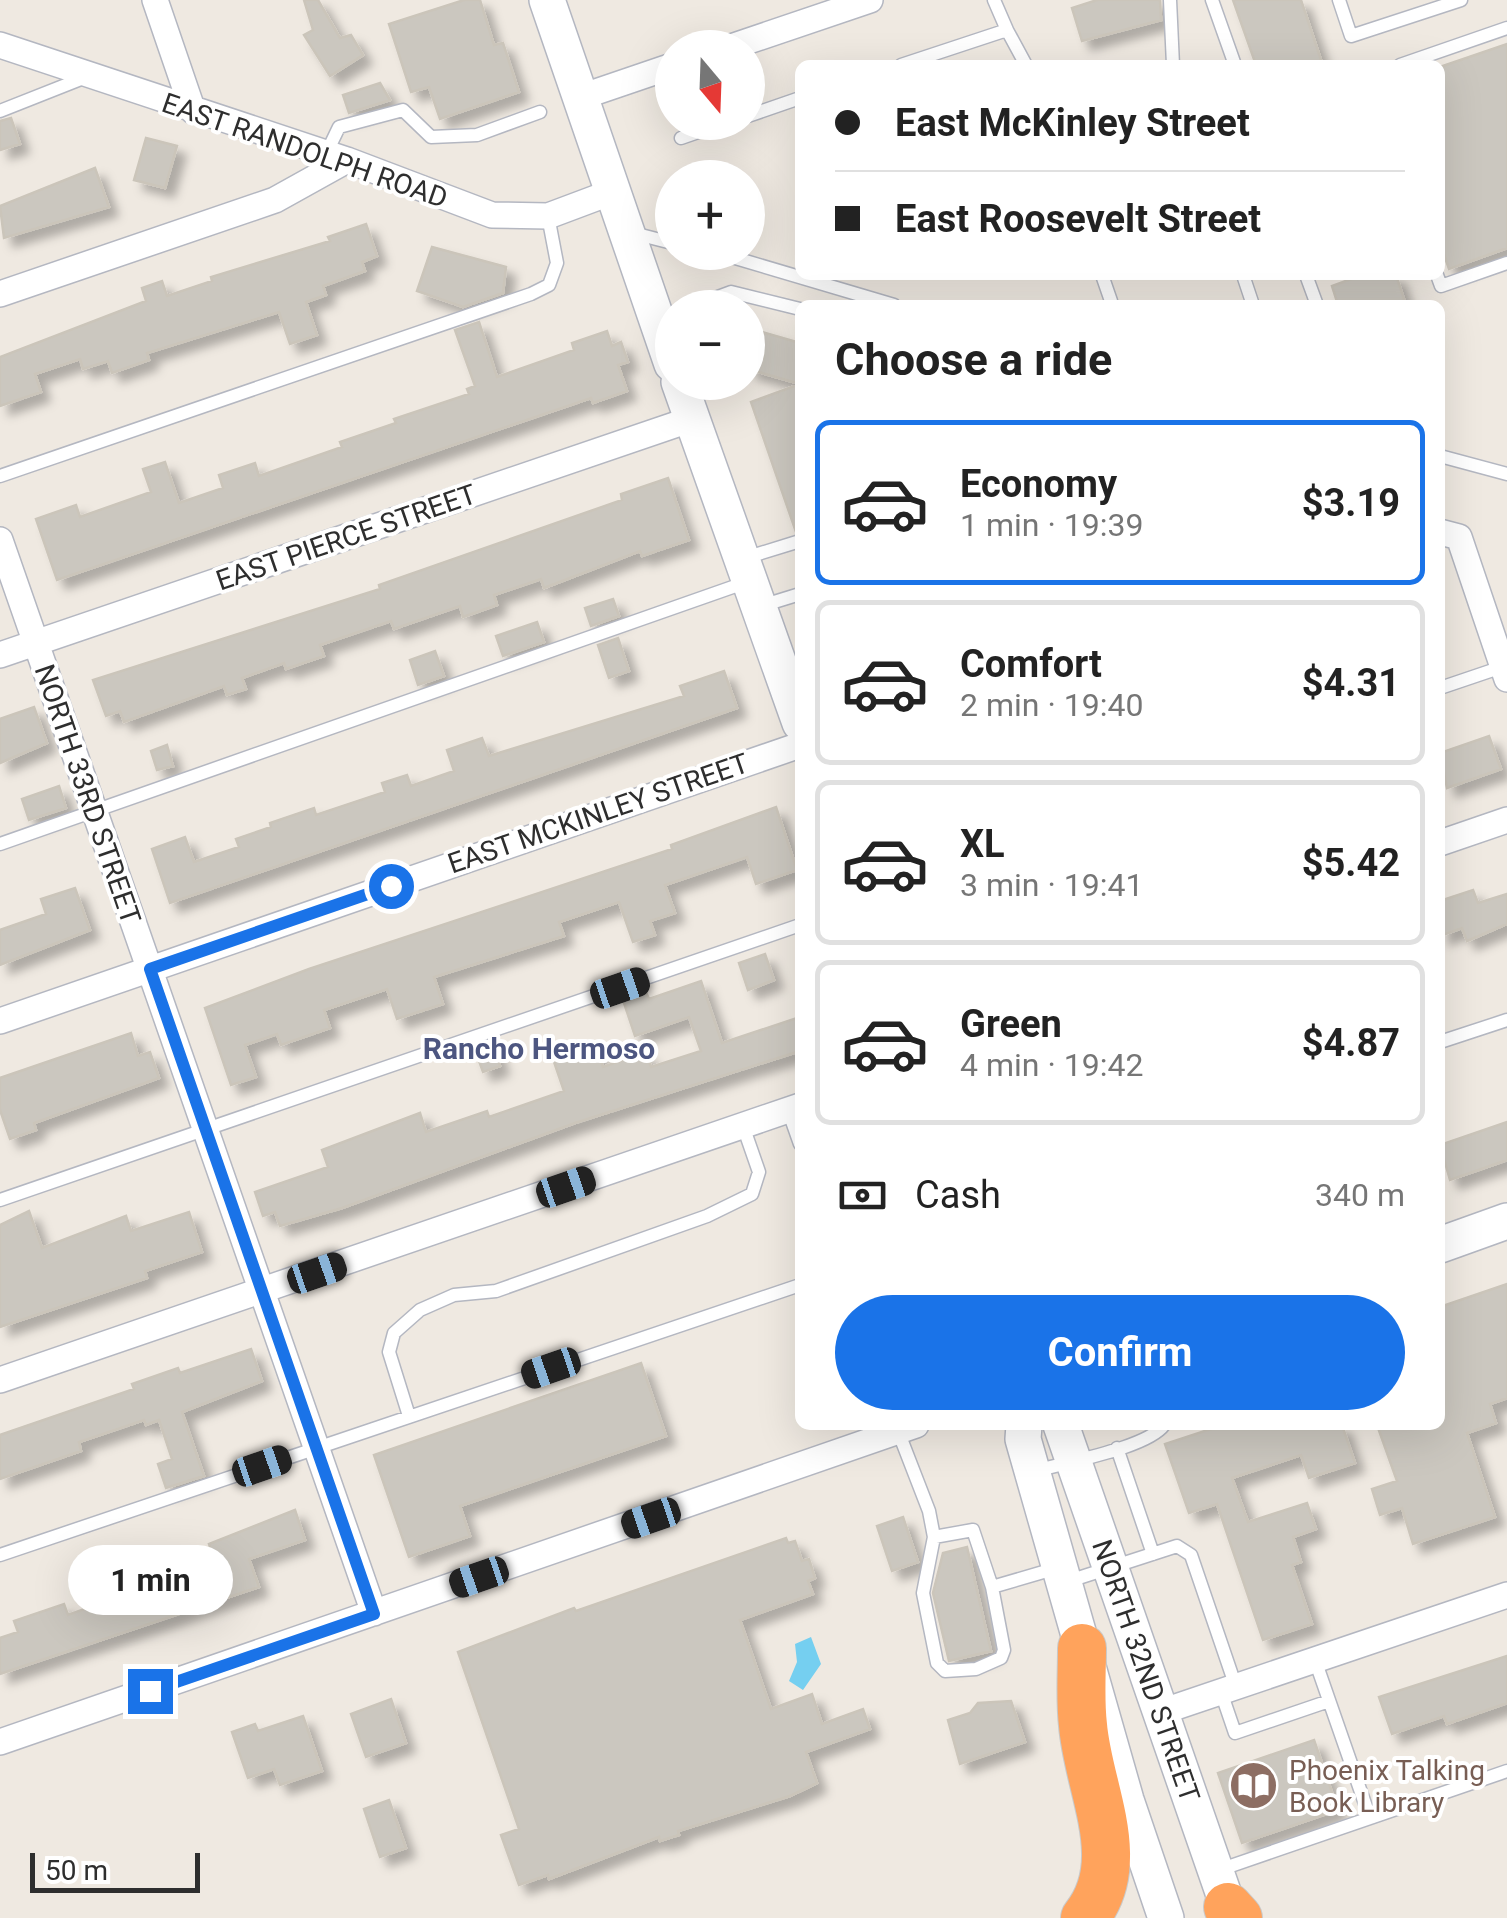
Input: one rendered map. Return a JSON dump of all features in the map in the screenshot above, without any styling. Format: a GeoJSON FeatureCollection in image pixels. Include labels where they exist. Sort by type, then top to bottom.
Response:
{"type":"FeatureCollection","features":[{"type":"Feature","properties":{"kind":"highway"},"geometry":{"type":"LineString","coordinates":[[1082,1648],[1082,1726],[1107,1844],[1098,1902],[1085,1918]]}},
{"type":"Feature","properties":{"kind":"main road"},"geometry":{"type":"LineString","coordinates":[[547,0],[626,232],[659,290]]}},
{"type":"Feature","properties":{"kind":"main road"},"geometry":{"type":"LineString","coordinates":[[685,400],[795,709]]}},
{"type":"Feature","properties":{"kind":"main road"},"geometry":{"type":"LineString","coordinates":[[1445,1242],[1507,1222]]}},
{"type":"Feature","properties":{"kind":"main road","name":"NORTH 32ND STREET"},"geometry":{"type":"LineString","coordinates":[[1024,1430],[1082,1648],[1166,1918]]}},
{"type":"Feature","properties":{"kind":"main road","name":"NORTH 32ND STREET"},"geometry":{"type":"LineString","coordinates":[[1062,1430],[1229,1903]]}},
{"type":"Feature","properties":{"kind":"street"},"geometry":{"type":"LineString","coordinates":[[155,0],[193,111]]}},
{"type":"Feature","properties":{"kind":"street"},"geometry":{"type":"LineString","coordinates":[[765,35],[870,0]]}},
{"type":"Feature","properties":{"kind":"street","name":"EAST RANDOLPH ROAD"},"geometry":{"type":"LineString","coordinates":[[0,45],[86,77],[337,157],[492,215],[548,216],[612,192]]}},
{"type":"Feature","properties":{"kind":"street"},"geometry":{"type":"LineString","coordinates":[[580,97],[655,72]]}},
{"type":"Feature","properties":{"kind":"street"},"geometry":{"type":"LineString","coordinates":[[0,294],[275,200],[337,157]]}},
{"type":"Feature","properties":{"kind":"street","name":"EAST PIERCE STREET"},"geometry":{"type":"LineString","coordinates":[[0,655],[692,419]]}},
{"type":"Feature","properties":{"kind":"street"},"geometry":{"type":"LineString","coordinates":[[1445,531],[1459,537],[1499,630],[1505,673]]}},
{"type":"Feature","properties":{"kind":"street","name":"NORTH 33RD STREET"},"geometry":{"type":"LineString","coordinates":[[0,540],[374,1614]]}},
{"type":"Feature","properties":{"kind":"street","name":"EAST MCKINLEY STREET"},"geometry":{"type":"LineString","coordinates":[[0,1020],[795,747]]}},
{"type":"Feature","properties":{"kind":"street"},"geometry":{"type":"LineString","coordinates":[[1445,841],[1507,820]]}},
{"type":"Feature","properties":{"kind":"street"},"geometry":{"type":"LineString","coordinates":[[0,1380],[794,1108]]}},
{"type":"Feature","properties":{"kind":"street"},"geometry":{"type":"LineString","coordinates":[[0,1742],[901,1430]]}},
{"type":"Feature","properties":{"kind":"street"},"geometry":{"type":"LineString","coordinates":[[1160,1712],[1507,1595]]}},
{"type":"Feature","properties":{"kind":"lane"},"geometry":{"type":"LineString","coordinates":[[994,0],[1023,60]]}},
{"type":"Feature","properties":{"kind":"lane"},"geometry":{"type":"LineString","coordinates":[[1170,0],[1174,60]]}},
{"type":"Feature","properties":{"kind":"lane"},"geometry":{"type":"LineString","coordinates":[[1212,0],[1233,60]]}},
{"type":"Feature","properties":{"kind":"lane"},"geometry":{"type":"LineString","coordinates":[[1339,0],[1351,36],[1457,1]]}},
{"type":"Feature","properties":{"kind":"lane"},"geometry":{"type":"LineString","coordinates":[[1414,60],[1507,28]]}},
{"type":"Feature","properties":{"kind":"lane"},"geometry":{"type":"LineString","coordinates":[[916,60],[1007,30]]}},
{"type":"Feature","properties":{"kind":"lane"},"geometry":{"type":"LineString","coordinates":[[0,112],[86,77]]}},
{"type":"Feature","properties":{"kind":"lane"},"geometry":{"type":"LineString","coordinates":[[765,110],[795,100]]}},
{"type":"Feature","properties":{"kind":"lane"},"geometry":{"type":"LineString","coordinates":[[337,157],[340,127],[403,110],[431,138],[477,134],[540,112]]}},
{"type":"Feature","properties":{"kind":"lane"},"geometry":{"type":"LineString","coordinates":[[0,476],[531,294],[549,285],[557,263],[548,216]]}},
{"type":"Feature","properties":{"kind":"lane"},"geometry":{"type":"LineString","coordinates":[[626,232],[655,238]]}},
{"type":"Feature","properties":{"kind":"lane"},"geometry":{"type":"LineString","coordinates":[[1439,280],[1441,286],[1507,263]]}},
{"type":"Feature","properties":{"kind":"lane"},"geometry":{"type":"LineString","coordinates":[[765,267],[795,276]]}},
{"type":"Feature","properties":{"kind":"lane"},"geometry":{"type":"LineString","coordinates":[[810,280],[877,300]]}},
{"type":"Feature","properties":{"kind":"lane"},"geometry":{"type":"LineString","coordinates":[[765,300],[795,308]]}},
{"type":"Feature","properties":{"kind":"lane"},"geometry":{"type":"LineString","coordinates":[[1445,457],[1507,474]]}},
{"type":"Feature","properties":{"kind":"lane"},"geometry":{"type":"LineString","coordinates":[[0,844],[750,582],[795,545]]}},
{"type":"Feature","properties":{"kind":"lane"},"geometry":{"type":"LineString","coordinates":[[750,582],[795,593]]}},
{"type":"Feature","properties":{"kind":"lane"},"geometry":{"type":"LineString","coordinates":[[1445,687],[1505,673]]}},
{"type":"Feature","properties":{"kind":"lane"},"geometry":{"type":"LineString","coordinates":[[0,1200],[795,926]]}},
{"type":"Feature","properties":{"kind":"lane"},"geometry":{"type":"LineString","coordinates":[[1445,1040],[1507,1020]]}},
{"type":"Feature","properties":{"kind":"lane"},"geometry":{"type":"LineString","coordinates":[[409,1416],[389,1352],[394,1332],[420,1310],[454,1296],[496,1291],[707,1216],[752,1194],[759,1172],[743,1126]]}},
{"type":"Feature","properties":{"kind":"lane"},"geometry":{"type":"LineString","coordinates":[[0,1556],[795,1288]]}},
{"type":"Feature","properties":{"kind":"lane"},"geometry":{"type":"LineString","coordinates":[[908,1430],[934,1536],[923,1593],[937,1663],[945,1672],[976,1668],[1001,1658],[1004,1650],[992,1587],[973,1530],[934,1536]]}},
{"type":"Feature","properties":{"kind":"lane"},"geometry":{"type":"LineString","coordinates":[[1032,1472],[1117,1448],[1160,1430]]}},
{"type":"Feature","properties":{"kind":"lane"},"geometry":{"type":"LineString","coordinates":[[1117,1448],[1152,1554]]}},
{"type":"Feature","properties":{"kind":"lane"},"geometry":{"type":"LineString","coordinates":[[992,1587],[1110,1567],[1177,1546],[1191,1555],[1229,1689],[1235,1732],[1329,1701]]}},
{"type":"Feature","properties":{"kind":"lane"},"geometry":{"type":"LineString","coordinates":[[1315,1660],[1370,1818]]}},
{"type":"Feature","properties":{"kind":"lane"},"geometry":{"type":"LineString","coordinates":[[1229,1903],[1370,1818],[1507,1771]]}},
{"type":"Feature","properties":{"kind":"water"},"geometry":{"type":"Polygon","coordinates":[[[811,1637],[821,1664],[803,1690],[789,1681],[797,1662],[795,1644],[811,1637]]]}},
{"type":"Feature","properties":{"kind":"building"},"geometry":{"type":"Polygon","coordinates":[[[304,0],[318,0],[340,38],[351,35],[363,55],[330,76],[304,35],[313,30],[304,0]]]}},
{"type":"Feature","properties":{"kind":"building"},"geometry":{"type":"Polygon","coordinates":[[[464,0],[480,0],[494,45],[503,43],[519,92],[440,119],[429,87],[411,92],[389,24],[464,0]]]}},
{"type":"Feature","properties":{"kind":"building"},"geometry":{"type":"Polygon","coordinates":[[[1097,0],[1160,0],[1161,20],[1082,41],[1072,8],[1097,0]]]}},
{"type":"Feature","properties":{"kind":"building"},"geometry":{"type":"Polygon","coordinates":[[[1233,0],[1301,0],[1321,60],[1254,60],[1233,0]]]}},
{"type":"Feature","properties":{"kind":"building"},"geometry":{"type":"Polygon","coordinates":[[[1507,44],[1507,248],[1449,269],[1445,257],[1445,65],[1507,44]]]}},
{"type":"Feature","properties":{"kind":"building"},"geometry":{"type":"Polygon","coordinates":[[[380,83],[390,100],[349,113],[343,95],[380,83]]]}},
{"type":"Feature","properties":{"kind":"building"},"geometry":{"type":"Polygon","coordinates":[[[11,118],[20,144],[0,150],[0,121],[11,118]]]}},
{"type":"Feature","properties":{"kind":"building"},"geometry":{"type":"Polygon","coordinates":[[[146,138],[177,146],[165,188],[134,180],[146,138]]]}},
{"type":"Feature","properties":{"kind":"building"},"geometry":{"type":"Polygon","coordinates":[[[95,168],[109,207],[4,238],[0,206],[95,168]]]}},
{"type":"Feature","properties":{"kind":"building"},"geometry":{"type":"Polygon","coordinates":[[[366,224],[377,256],[362,262],[365,271],[323,286],[326,295],[306,302],[317,335],[290,344],[279,312],[147,353],[149,360],[112,373],[108,361],[83,369],[80,359],[35,374],[41,392],[0,406],[0,357],[146,301],[142,288],[162,281],[167,296],[212,281],[211,277],[330,241],[328,237],[366,224]]]}},
{"type":"Feature","properties":{"kind":"building"},"geometry":{"type":"Polygon","coordinates":[[[432,247],[506,267],[503,293],[463,307],[417,291],[432,247]]]}},
{"type":"Feature","properties":{"kind":"building"},"geometry":{"type":"Polygon","coordinates":[[[1348,280],[1398,280],[1404,300],[1336,300],[1332,286],[1348,280]]]}},
{"type":"Feature","properties":{"kind":"building"},"geometry":{"type":"Polygon","coordinates":[[[479,322],[497,377],[574,350],[572,343],[607,331],[612,346],[621,342],[628,362],[618,365],[627,391],[593,403],[591,398],[57,580],[36,519],[76,505],[80,517],[151,492],[143,469],[165,462],[179,503],[223,488],[219,475],[255,463],[259,476],[342,447],[340,442],[396,423],[394,419],[469,394],[467,389],[475,386],[455,330],[479,322]]]}},
{"type":"Feature","properties":{"kind":"building"},"geometry":{"type":"Polygon","coordinates":[[[765,333],[795,342],[795,383],[765,374],[765,333]]]}},
{"type":"Feature","properties":{"kind":"building"},"geometry":{"type":"Polygon","coordinates":[[[795,386],[795,529],[751,402],[795,386]]]}},
{"type":"Feature","properties":{"kind":"building"},"geometry":{"type":"Polygon","coordinates":[[[668,478],[689,540],[642,556],[640,551],[544,588],[541,579],[494,595],[497,605],[463,617],[460,606],[394,629],[391,621],[320,645],[324,656],[286,669],[284,663],[242,678],[246,689],[227,695],[224,686],[124,722],[120,711],[106,716],[93,680],[380,589],[379,585],[622,500],[621,494],[668,478]]]}},
{"type":"Feature","properties":{"kind":"building"},"geometry":{"type":"Polygon","coordinates":[[[613,599],[619,616],[591,626],[585,608],[613,599]]]}},
{"type":"Feature","properties":{"kind":"building"},"geometry":{"type":"Polygon","coordinates":[[[537,622],[544,642],[503,656],[496,636],[537,622]]]}},
{"type":"Feature","properties":{"kind":"building"},"geometry":{"type":"Polygon","coordinates":[[[618,638],[629,671],[609,678],[598,645],[618,638]]]}},
{"type":"Feature","properties":{"kind":"building"},"geometry":{"type":"Polygon","coordinates":[[[435,651],[444,676],[418,685],[410,660],[435,651]]]}},
{"type":"Feature","properties":{"kind":"building"},"geometry":{"type":"Polygon","coordinates":[[[724,671],[737,708],[170,903],[152,849],[185,837],[194,862],[239,847],[236,839],[271,827],[270,823],[314,808],[316,815],[385,792],[382,783],[407,775],[411,786],[454,771],[447,750],[482,738],[489,756],[684,696],[680,686],[724,671]]]}},
{"type":"Feature","properties":{"kind":"building"},"geometry":{"type":"Polygon","coordinates":[[[34,707],[47,743],[0,763],[0,719],[34,707]]]}},
{"type":"Feature","properties":{"kind":"building"},"geometry":{"type":"Polygon","coordinates":[[[1489,736],[1501,769],[1447,788],[1445,751],[1489,736]]]}},
{"type":"Feature","properties":{"kind":"building"},"geometry":{"type":"Polygon","coordinates":[[[167,745],[173,766],[157,770],[151,751],[167,745]]]}},
{"type":"Feature","properties":{"kind":"building"},"geometry":{"type":"Polygon","coordinates":[[[59,786],[66,808],[29,820],[22,799],[59,786]]]}},
{"type":"Feature","properties":{"kind":"building"},"geometry":{"type":"Polygon","coordinates":[[[776,807],[795,871],[756,884],[747,857],[665,885],[675,913],[650,921],[655,935],[633,942],[619,902],[559,922],[564,936],[434,977],[443,1004],[397,1019],[387,989],[324,1010],[330,1028],[281,1045],[277,1034],[245,1045],[256,1077],[231,1085],[205,1008],[309,969],[672,849],[671,845],[776,807]]]}},
{"type":"Feature","properties":{"kind":"building"},"geometry":{"type":"Polygon","coordinates":[[[75,888],[90,930],[0,965],[0,930],[46,914],[41,899],[75,888]]]}},
{"type":"Feature","properties":{"kind":"building"},"geometry":{"type":"Polygon","coordinates":[[[1473,890],[1478,903],[1507,894],[1507,924],[1467,941],[1462,928],[1445,934],[1445,899],[1473,890]]]}},
{"type":"Feature","properties":{"kind":"building"},"geometry":{"type":"Polygon","coordinates":[[[765,954],[774,980],[748,990],[739,963],[765,954]]]}},
{"type":"Feature","properties":{"kind":"building"},"geometry":{"type":"Polygon","coordinates":[[[701,981],[722,1043],[795,1019],[795,1053],[575,1123],[342,1208],[280,1226],[275,1212],[263,1216],[255,1192],[328,1167],[322,1150],[420,1113],[426,1132],[487,1111],[489,1117],[564,1091],[552,1056],[594,1042],[603,1067],[646,1052],[651,1067],[701,1051],[689,1017],[635,1036],[623,1000],[646,992],[649,999],[701,981]]]}},
{"type":"Feature","properties":{"kind":"building"},"geometry":{"type":"Polygon","coordinates":[[[131,1033],[138,1056],[150,1052],[159,1078],[34,1123],[36,1130],[10,1139],[0,1110],[0,1078],[131,1033]]]}},
{"type":"Feature","properties":{"kind":"building"},"geometry":{"type":"Polygon","coordinates":[[[493,1043],[500,1066],[483,1072],[475,1050],[493,1043]]]}},
{"type":"Feature","properties":{"kind":"building"},"geometry":{"type":"Polygon","coordinates":[[[1507,1122],[1507,1160],[1450,1180],[1445,1143],[1507,1122]]]}},
{"type":"Feature","properties":{"kind":"building"},"geometry":{"type":"Polygon","coordinates":[[[29,1211],[42,1248],[126,1216],[131,1231],[189,1212],[202,1252],[145,1271],[147,1278],[0,1327],[0,1225],[29,1211]]]}},
{"type":"Feature","properties":{"kind":"building"},"geometry":{"type":"Polygon","coordinates":[[[1507,1284],[1507,1398],[1490,1404],[1496,1423],[1467,1433],[1495,1517],[1413,1544],[1402,1508],[1380,1515],[1372,1489],[1397,1481],[1379,1430],[1445,1430],[1445,1305],[1507,1284]]]}},
{"type":"Feature","properties":{"kind":"building"},"geometry":{"type":"Polygon","coordinates":[[[251,1349],[262,1381],[182,1412],[204,1476],[166,1488],[158,1464],[172,1459],[159,1420],[146,1425],[144,1420],[79,1442],[81,1451],[0,1479],[0,1435],[134,1389],[132,1384],[178,1368],[180,1373],[251,1349]]]}},
{"type":"Feature","properties":{"kind":"building"},"geometry":{"type":"Polygon","coordinates":[[[641,1363],[666,1436],[460,1506],[470,1536],[409,1557],[374,1455],[641,1363]]]}},
{"type":"Feature","properties":{"kind":"building"},"geometry":{"type":"Polygon","coordinates":[[[1208,1430],[1344,1430],[1355,1463],[1309,1478],[1301,1455],[1232,1478],[1248,1522],[1307,1503],[1316,1529],[1293,1537],[1301,1562],[1292,1565],[1312,1624],[1263,1640],[1217,1504],[1189,1513],[1165,1444],[1208,1430]]]}},
{"type":"Feature","properties":{"kind":"building"},"geometry":{"type":"Polygon","coordinates":[[[295,1510],[305,1540],[249,1559],[259,1587],[0,1674],[0,1638],[18,1632],[14,1621],[64,1604],[68,1615],[215,1562],[209,1544],[295,1510]]]}},
{"type":"Feature","properties":{"kind":"building"},"geometry":{"type":"Polygon","coordinates":[[[903,1517],[918,1562],[892,1571],[877,1526],[903,1517]]]}},
{"type":"Feature","properties":{"kind":"building"},"geometry":{"type":"Polygon","coordinates":[[[786,1538],[788,1543],[795,1541],[802,1561],[809,1559],[815,1578],[808,1581],[813,1594],[740,1620],[771,1709],[812,1694],[822,1724],[863,1709],[870,1729],[806,1752],[817,1783],[790,1796],[678,1831],[679,1835],[660,1841],[659,1837],[549,1879],[548,1875],[519,1885],[501,1835],[519,1829],[458,1652],[574,1608],[576,1611],[786,1538]]]}},
{"type":"Feature","properties":{"kind":"building"},"geometry":{"type":"Polygon","coordinates":[[[967,1547],[991,1651],[949,1661],[933,1593],[943,1553],[967,1547]]]}},
{"type":"Feature","properties":{"kind":"building"},"geometry":{"type":"Polygon","coordinates":[[[1507,1656],[1507,1703],[1447,1724],[1444,1716],[1392,1734],[1379,1697],[1507,1656]]]}},
{"type":"Feature","properties":{"kind":"building"},"geometry":{"type":"Polygon","coordinates":[[[391,1699],[406,1743],[366,1757],[351,1714],[391,1699]]]}},
{"type":"Feature","properties":{"kind":"building"},"geometry":{"type":"Polygon","coordinates":[[[1011,1701],[1025,1742],[960,1764],[948,1720],[970,1713],[978,1703],[1011,1701]]]}},
{"type":"Feature","properties":{"kind":"building"},"geometry":{"type":"Polygon","coordinates":[[[303,1716],[322,1771],[280,1785],[274,1769],[248,1778],[232,1732],[255,1724],[258,1731],[303,1716]]]}},
{"type":"Feature","properties":{"kind":"building"},"geometry":{"type":"Polygon","coordinates":[[[1314,1740],[1338,1810],[1242,1843],[1218,1773],[1314,1740]]]}},
{"type":"Feature","properties":{"kind":"building"},"geometry":{"type":"Polygon","coordinates":[[[389,1800],[406,1848],[380,1857],[364,1809],[389,1800]]]}},
{"type":"Feature","properties":{"kind":"place","name":"Phoenix Talking Book Library"},"geometry":{"type":"Point","coordinates":[1254,1786]}},
{"type":"Feature","properties":{"kind":"district","name":"Rancho Hermoso"},"geometry":{"type":"Point","coordinates":[539,1049]}},
{"type":"Feature","properties":{"kind":"route"},"geometry":{"type":"LineString","coordinates":[[150,1691],[374,1614],[150,969],[391,886]]}}]}
